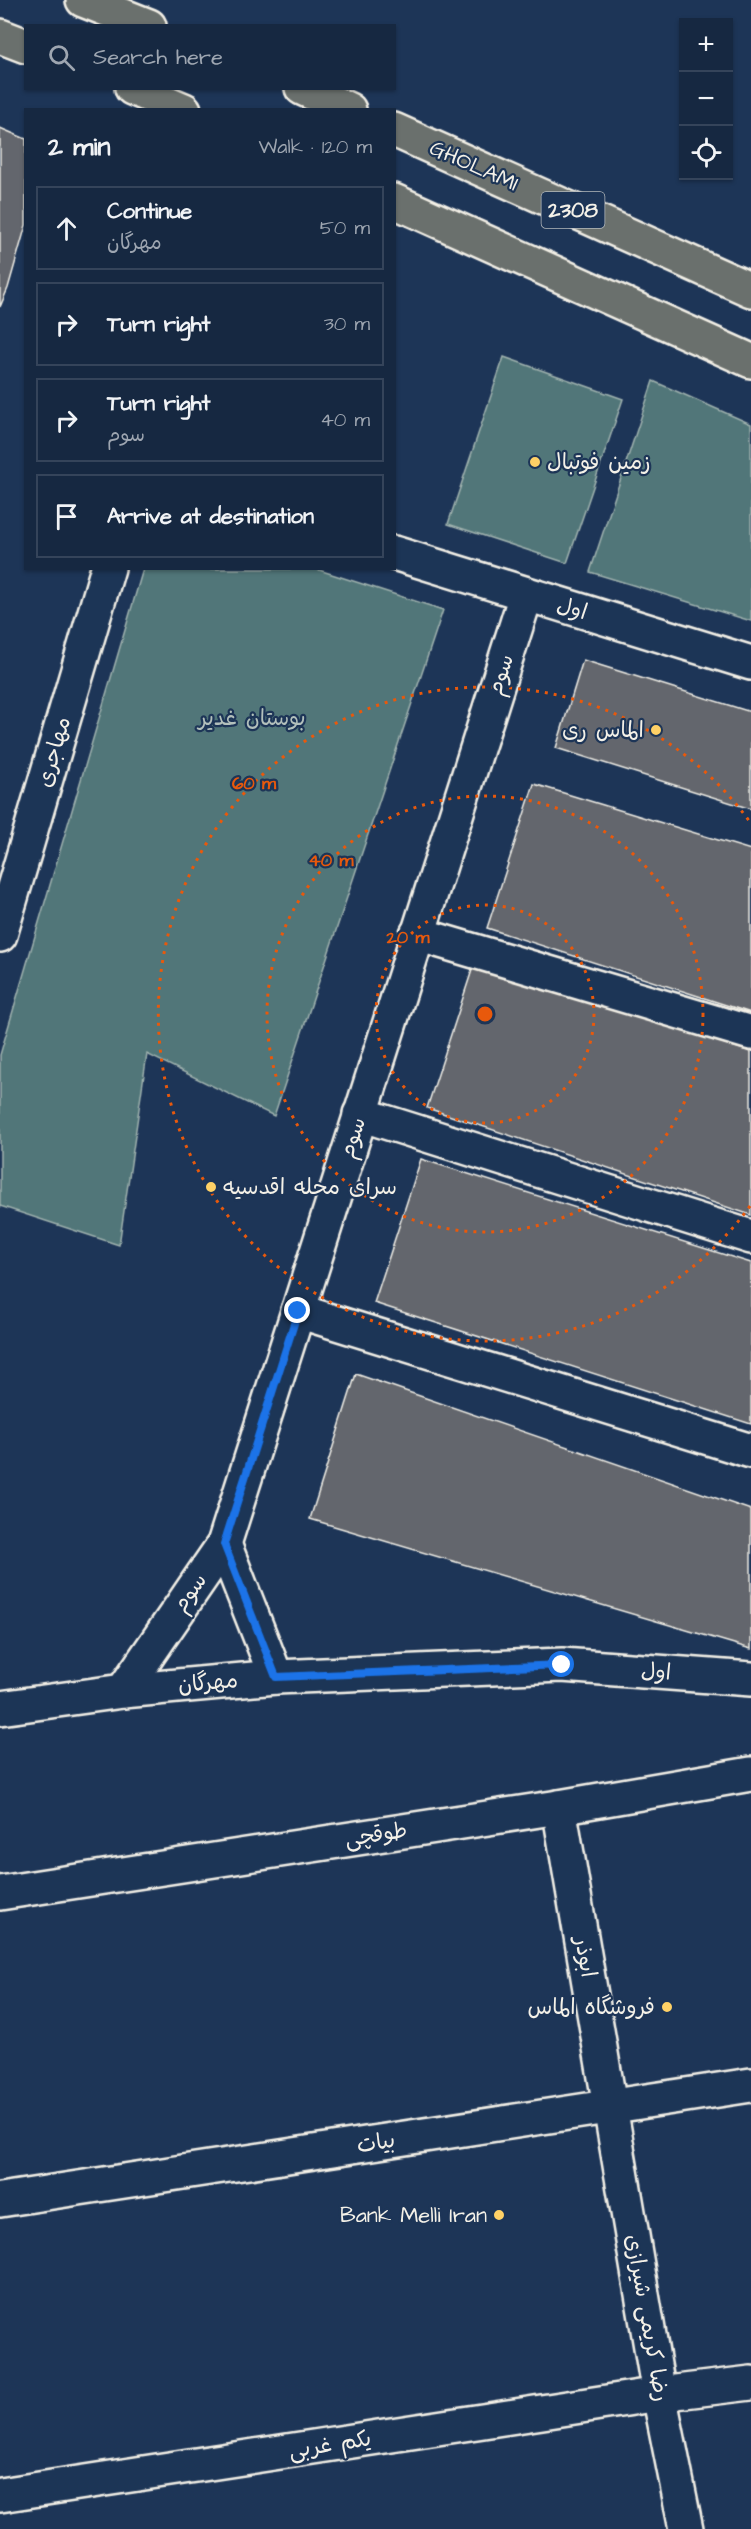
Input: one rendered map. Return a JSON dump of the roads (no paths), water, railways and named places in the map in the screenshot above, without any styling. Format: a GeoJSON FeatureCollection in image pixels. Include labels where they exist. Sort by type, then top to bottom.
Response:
{"type":"FeatureCollection","features":[{"type":"Feature","properties":{"kind":"main road"},"geometry":{"type":"LineString","coordinates":[[83,0],[130,13]]}},
{"type":"Feature","properties":{"kind":"main road"},"geometry":{"type":"LineString","coordinates":[[0,36],[24,45]]}},
{"type":"Feature","properties":{"kind":"main road"},"geometry":{"type":"LineString","coordinates":[[137,90],[179,108]]}},
{"type":"Feature","properties":{"kind":"main road"},"geometry":{"type":"LineString","coordinates":[[306,90],[345,108]]}},
{"type":"Feature","properties":{"kind":"main road","name":"GHOLAMI"},"geometry":{"type":"LineString","coordinates":[[396,131],[751,290]]}},
{"type":"Feature","properties":{"kind":"main road"},"geometry":{"type":"LineString","coordinates":[[396,202],[751,361]]}},
{"type":"Feature","properties":{"kind":"street","name":"اول"},"geometry":{"type":"LineString","coordinates":[[396,554],[751,663]]}},
{"type":"Feature","properties":{"kind":"street","name":"مهاجری"},"geometry":{"type":"LineString","coordinates":[[1,926],[107,570]]}},
{"type":"Feature","properties":{"kind":"street","name":"سوم"},"geometry":{"type":"LineString","coordinates":[[123,1691],[224,1544],[526,595]]}},
{"type":"Feature","properties":{"kind":"street"},"geometry":{"type":"LineString","coordinates":[[417,934],[751,1033]]}},
{"type":"Feature","properties":{"kind":"street"},"geometry":{"type":"LineString","coordinates":[[360,1114],[751,1237]]}},
{"type":"Feature","properties":{"kind":"street"},"geometry":{"type":"LineString","coordinates":[[298,1311],[751,1451]]}},
{"type":"Feature","properties":{"kind":"street"},"geometry":{"type":"LineString","coordinates":[[224,1544],[276,1677]]}},
{"type":"Feature","properties":{"kind":"street","name":"اول"},"geometry":{"type":"LineString","coordinates":[[562,1665],[751,1678]]}},
{"type":"Feature","properties":{"kind":"street","name":"مهرگان"},"geometry":{"type":"LineString","coordinates":[[0,1708],[123,1691],[276,1677],[562,1665]]}},
{"type":"Feature","properties":{"kind":"street","name":"طوقچی"},"geometry":{"type":"LineString","coordinates":[[0,1893],[559,1807],[751,1774]]}},
{"type":"Feature","properties":{"kind":"street","name":"ابوذر"},"geometry":{"type":"LineString","coordinates":[[559,1807],[611,2107]]}},
{"type":"Feature","properties":{"kind":"street","name":"بیات"},"geometry":{"type":"LineString","coordinates":[[0,2200],[751,2085]]}},
{"type":"Feature","properties":{"kind":"street","name":"رضا کریمی شیرازی"},"geometry":{"type":"LineString","coordinates":[[611,2107],[659,2394],[687,2529]]}},
{"type":"Feature","properties":{"kind":"street","name":"یکم غربی"},"geometry":{"type":"LineString","coordinates":[[0,2495],[659,2394],[751,2383]]}},
{"type":"Feature","properties":{"kind":"place","name":"زمین فوتبال"},"geometry":{"type":"Point","coordinates":[535,462]}},
{"type":"Feature","properties":{"kind":"place","name":"الماس ری"},"geometry":{"type":"Point","coordinates":[656,730]}},
{"type":"Feature","properties":{"kind":"place","name":"سرای محله اقدسیه"},"geometry":{"type":"Point","coordinates":[211,1187]}},
{"type":"Feature","properties":{"kind":"place","name":"فروشگاه الماس"},"geometry":{"type":"Point","coordinates":[667,2007]}},
{"type":"Feature","properties":{"kind":"place","name":"Bank Melli Iran"},"geometry":{"type":"Point","coordinates":[499,2215]}},
{"type":"Feature","properties":{"kind":"park label","name":"بوستان غدیر"},"geometry":{"type":"Point","coordinates":[252,718]}}]}
